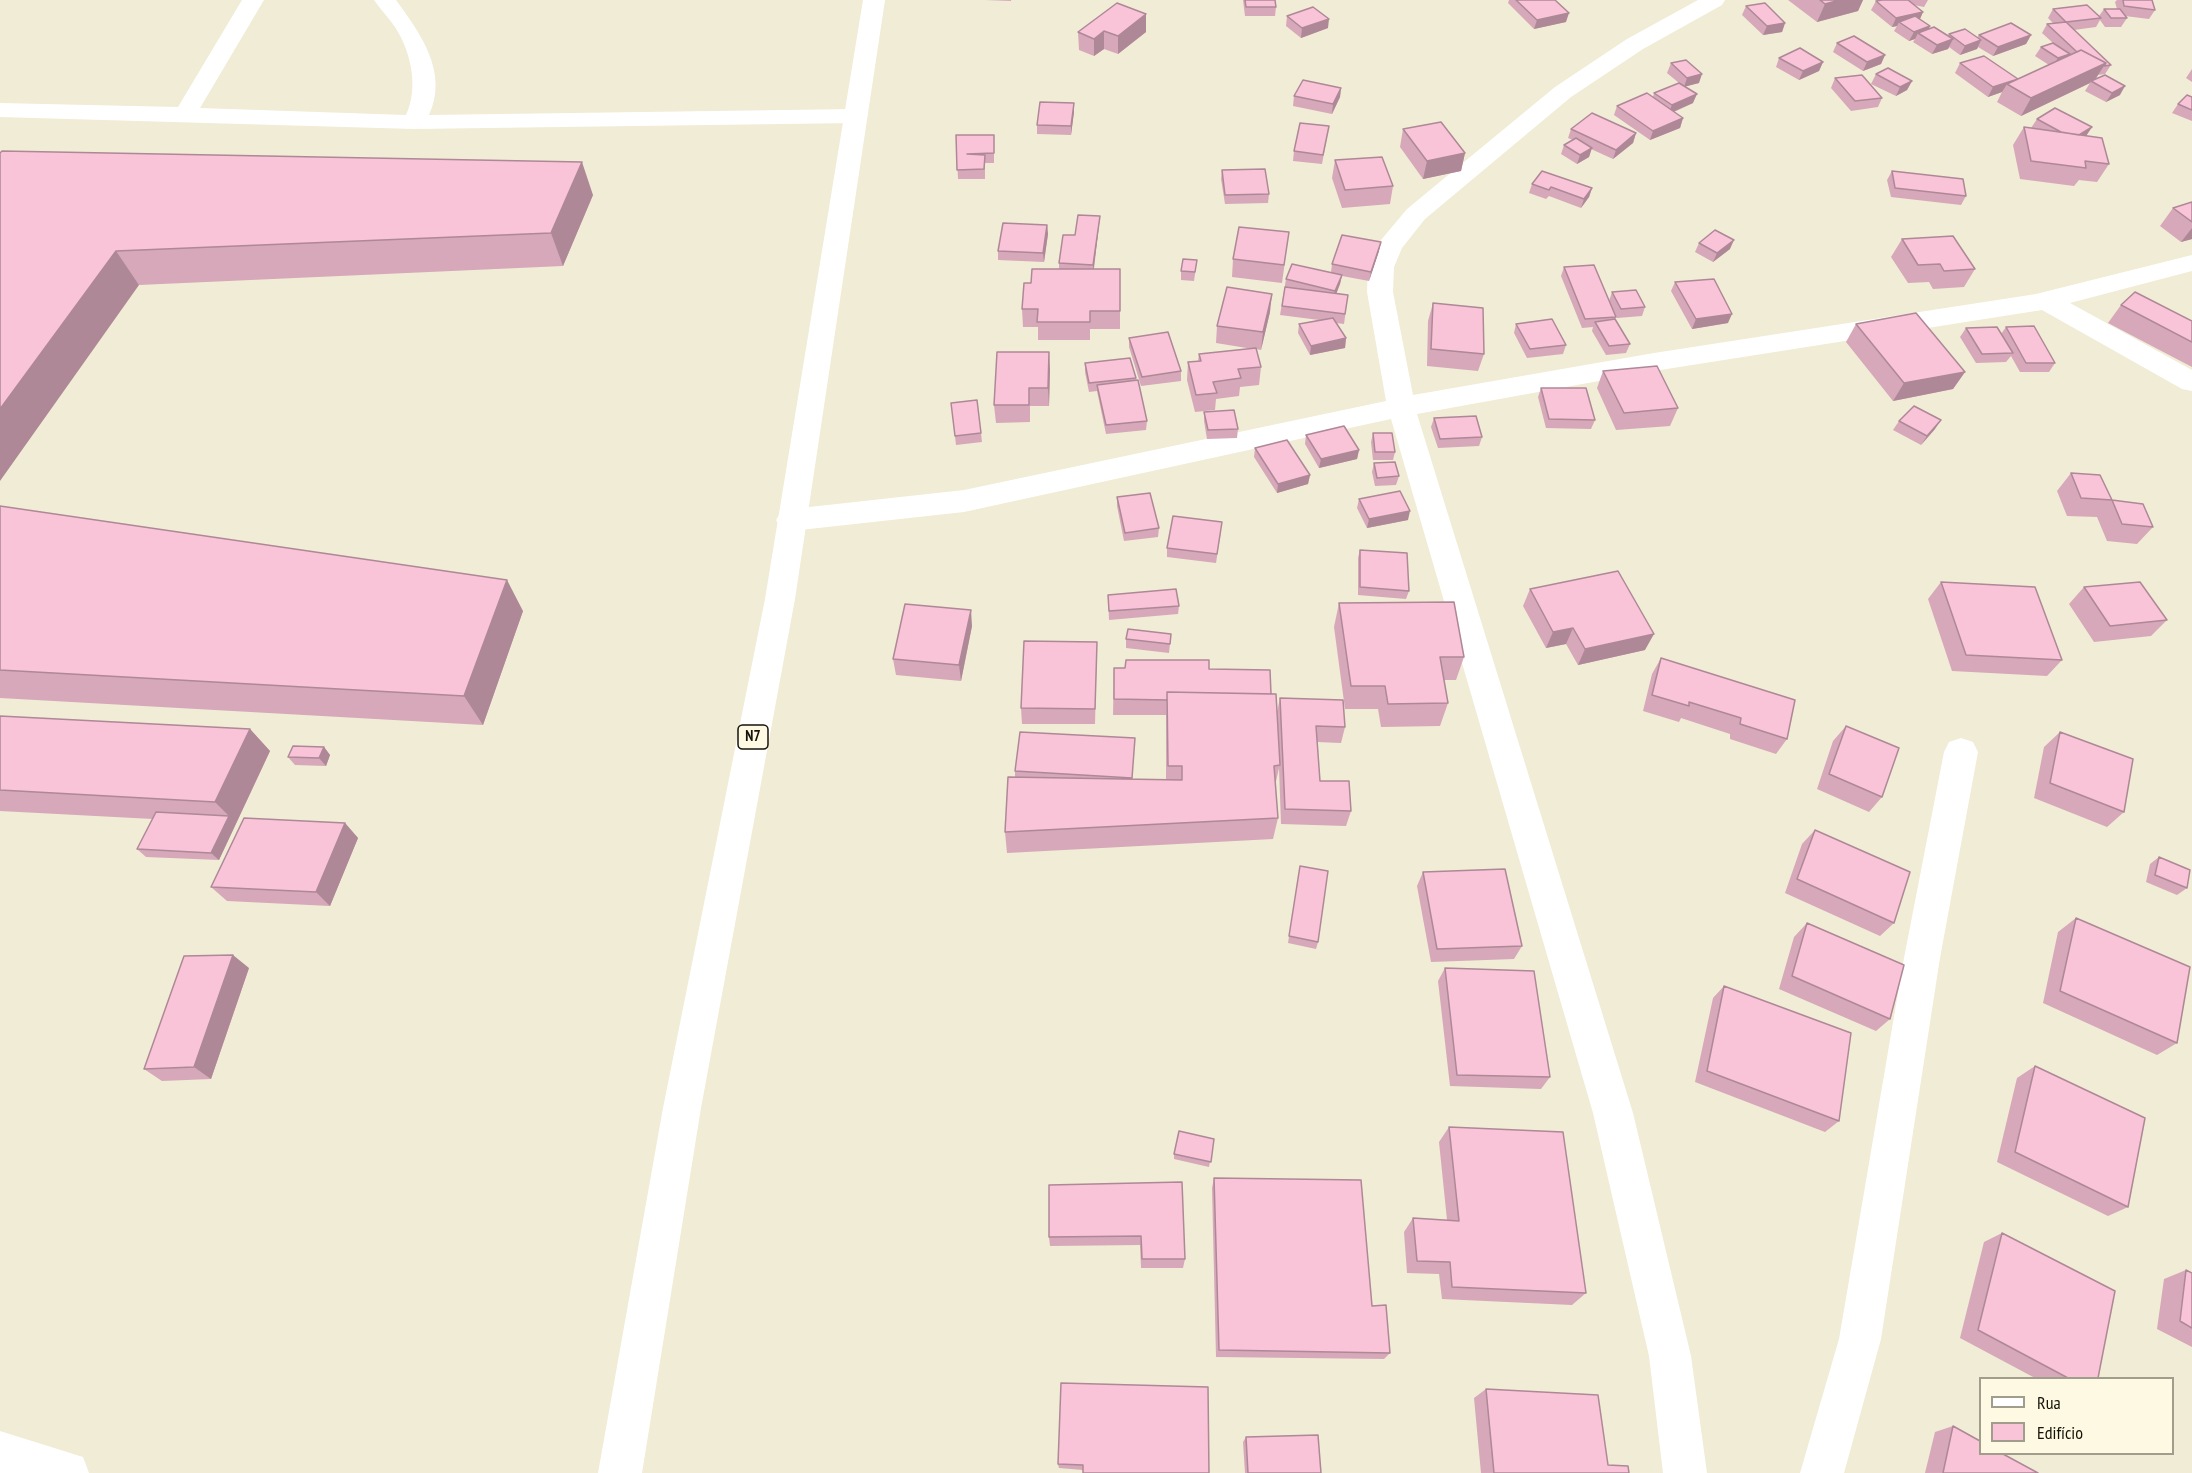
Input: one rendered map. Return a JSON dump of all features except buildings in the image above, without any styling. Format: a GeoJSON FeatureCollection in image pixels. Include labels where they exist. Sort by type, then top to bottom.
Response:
{"type":"FeatureCollection","features":[{"type":"Feature","properties":{"kind":"main road"},"geometry":{"type":"LineString","coordinates":[[185,114],[253,0]]}},
{"type":"Feature","properties":{"kind":"main road"},"geometry":{"type":"LineString","coordinates":[[385,0],[404,26],[421,58],[424,87],[422,107],[414,122]]}},
{"type":"Feature","properties":{"kind":"main road","name":"N7"},"geometry":{"type":"LineString","coordinates":[[620,1473],[682,1107],[780,599],[874,0]]}},
{"type":"Feature","properties":{"kind":"main road"},"geometry":{"type":"LineString","coordinates":[[1685,1473],[1670,1356],[1613,1113],[1401,407],[1380,292],[1381,267],[1390,246],[1416,214],[1483,161],[1563,92],[1635,44],[1714,0]]}},
{"type":"Feature","properties":{"kind":"main road"},"geometry":{"type":"LineString","coordinates":[[0,110],[414,122],[856,116]]}},
{"type":"Feature","properties":{"kind":"main road"},"geometry":{"type":"LineString","coordinates":[[791,520],[964,501],[1401,407],[1654,362],[2046,301],[2192,263]]}},
{"type":"Feature","properties":{"kind":"main road"},"geometry":{"type":"LineString","coordinates":[[2046,301],[2192,382]]}},
{"type":"Feature","properties":{"kind":"main road"},"geometry":{"type":"LineString","coordinates":[[1822,1473],[1860,1339],[1923,958],[1961,752]]}},
{"type":"Feature","properties":{"kind":"main road"},"geometry":{"type":"LineString","coordinates":[[0,1453],[67,1473]]}}]}
